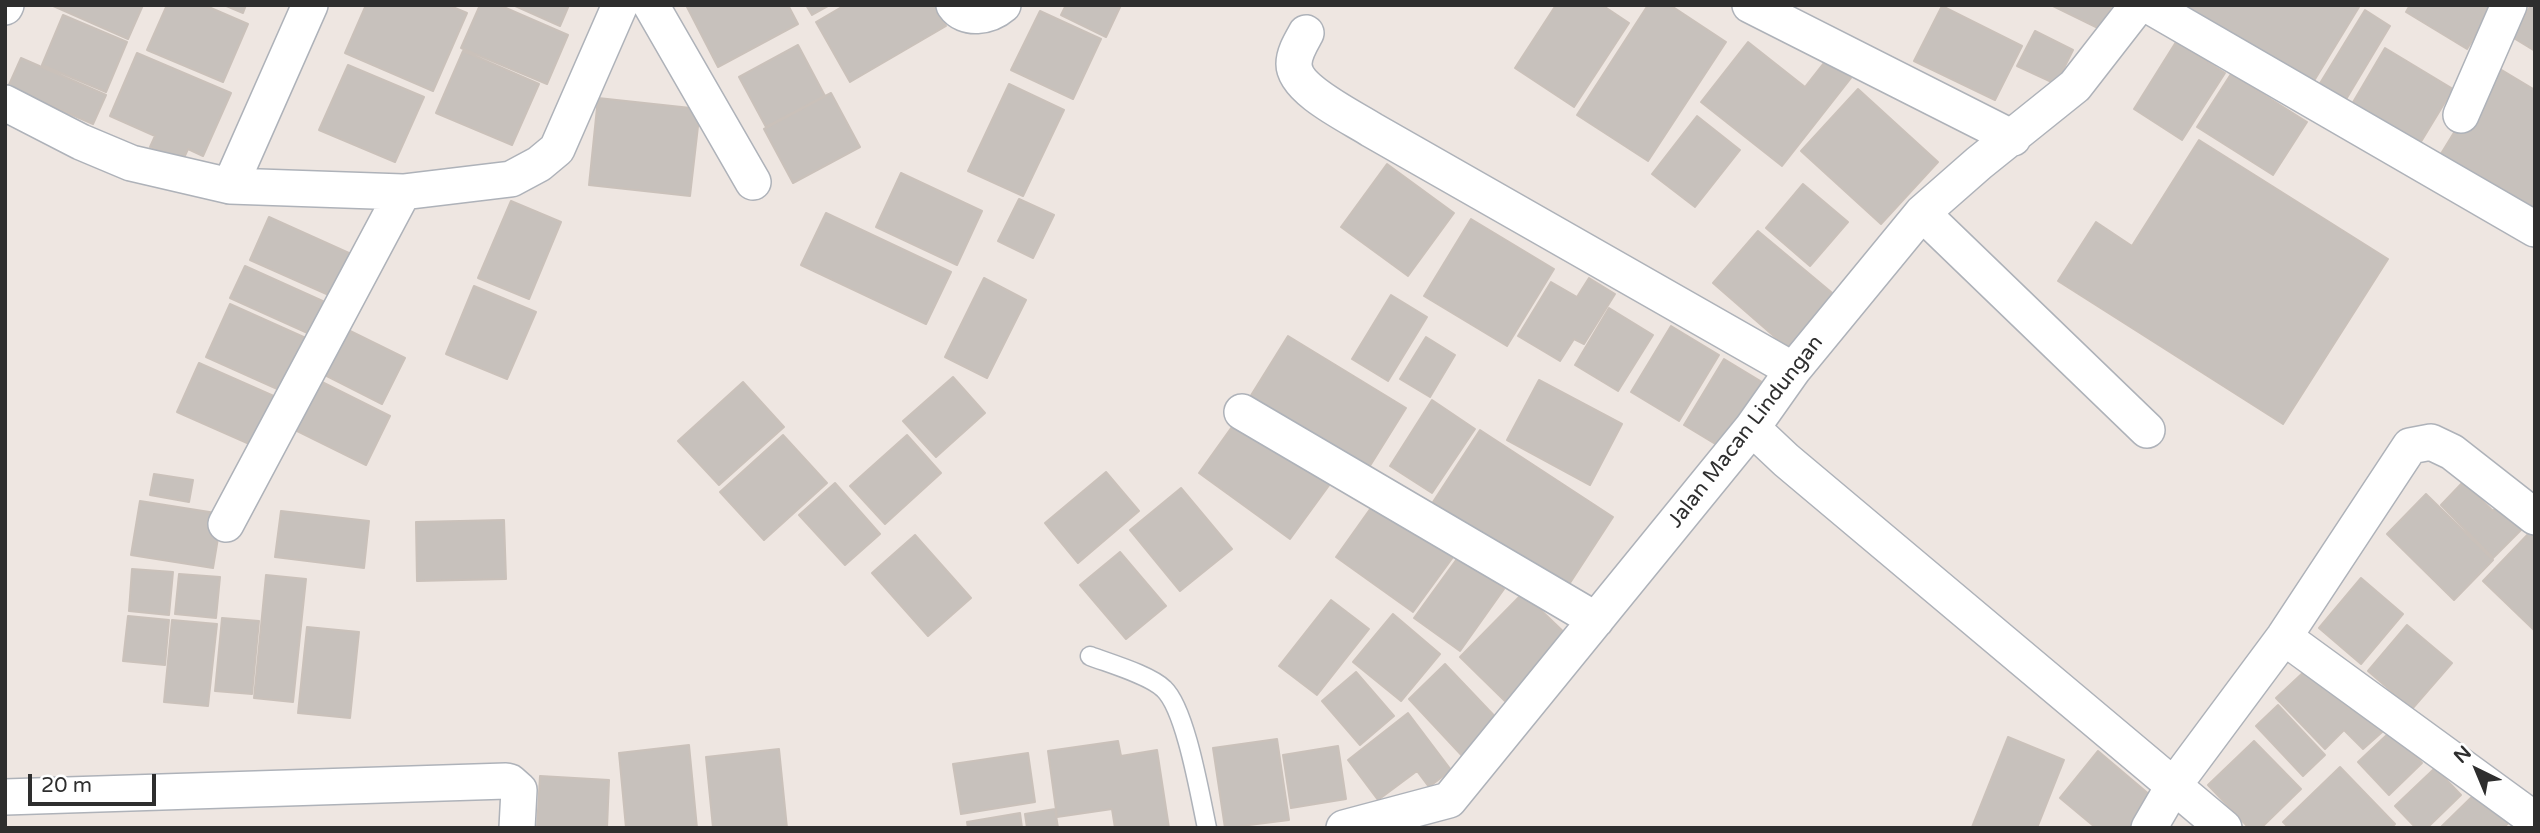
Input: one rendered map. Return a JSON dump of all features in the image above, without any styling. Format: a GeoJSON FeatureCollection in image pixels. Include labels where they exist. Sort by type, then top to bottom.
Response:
{"type":"FeatureCollection","features":[{"type":"Feature","properties":{"kind":"street"},"geometry":{"type":"LineString","coordinates":[[229,186],[310,5]]}},
{"type":"Feature","properties":{"kind":"street"},"geometry":{"type":"LineString","coordinates":[[5,103],[81,142],[131,163],[229,186],[403,192],[511,179],[539,164],[557,149],[620,5]]}},
{"type":"Feature","properties":{"kind":"street"},"geometry":{"type":"LineString","coordinates":[[651,5],[753,182]]}},
{"type":"Feature","properties":{"kind":"street"},"geometry":{"type":"LineString","coordinates":[[954,5],[960,13],[969,16],[997,7]]}},
{"type":"Feature","properties":{"kind":"street"},"geometry":{"type":"LineString","coordinates":[[1750,5],[2012,138]]}},
{"type":"Feature","properties":{"kind":"street","name":"Jalan Macan Lindungan"},"geometry":{"type":"LineString","coordinates":[[1344,828],[1450,814],[1596,620],[1752,428],[1793,370],[1922,213],[2075,86],[2138,5]]}},
{"type":"Feature","properties":{"kind":"street"},"geometry":{"type":"LineString","coordinates":[[2148,5],[2535,229]]}},
{"type":"Feature","properties":{"kind":"street"},"geometry":{"type":"LineString","coordinates":[[2461,115],[2509,5]]}},
{"type":"Feature","properties":{"kind":"street"},"geometry":{"type":"LineString","coordinates":[[1306,33],[1294,65],[1296,73],[1311,92],[1384,137],[1793,370]]}},
{"type":"Feature","properties":{"kind":"street"},"geometry":{"type":"LineString","coordinates":[[226,524],[403,192]]}},
{"type":"Feature","properties":{"kind":"street"},"geometry":{"type":"LineString","coordinates":[[1922,213],[2147,430]]}},
{"type":"Feature","properties":{"kind":"street"},"geometry":{"type":"LineString","coordinates":[[1242,412],[1596,620]]}},
{"type":"Feature","properties":{"kind":"street"},"geometry":{"type":"LineString","coordinates":[[1752,428],[1786,460],[2224,828]]}},
{"type":"Feature","properties":{"kind":"street"},"geometry":{"type":"LineString","coordinates":[[2148,828],[2174,785],[2284,638],[2410,446],[2431,442],[2452,452],[2535,517]]}},
{"type":"Feature","properties":{"kind":"street"},"geometry":{"type":"LineString","coordinates":[[2284,638],[2535,820]]}},
{"type":"Feature","properties":{"kind":"street"},"geometry":{"type":"LineString","coordinates":[[5,796],[506,781],[519,790],[517,828]]}},
{"type":"Feature","properties":{"kind":"lane"},"geometry":{"type":"LineString","coordinates":[[1090,656],[1130,670],[1164,688],[1181,718],[1207,828]]}},
{"type":"Feature","properties":{"kind":"building"},"geometry":{"type":"Polygon","coordinates":[[[51,5],[143,5],[128,39],[51,5]]]}},
{"type":"Feature","properties":{"kind":"building"},"geometry":{"type":"Polygon","coordinates":[[[167,5],[204,5],[248,24],[223,82],[147,50],[167,5]]]}},
{"type":"Feature","properties":{"kind":"building"},"geometry":{"type":"Polygon","coordinates":[[[224,5],[246,5],[243,13],[224,5]]]}},
{"type":"Feature","properties":{"kind":"building"},"geometry":{"type":"Polygon","coordinates":[[[366,5],[448,5],[467,13],[433,91],[345,53],[366,5]]]}},
{"type":"Feature","properties":{"kind":"building"},"geometry":{"type":"Polygon","coordinates":[[[480,5],[499,5],[568,35],[547,84],[461,48],[480,5]]]}},
{"type":"Feature","properties":{"kind":"building"},"geometry":{"type":"Polygon","coordinates":[[[513,5],[569,5],[560,26],[513,5]]]}},
{"type":"Feature","properties":{"kind":"building"},"geometry":{"type":"Polygon","coordinates":[[[686,5],[788,5],[798,24],[718,67],[686,5]]]}},
{"type":"Feature","properties":{"kind":"building"},"geometry":{"type":"Polygon","coordinates":[[[806,5],[830,5],[812,15],[806,5]]]}},
{"type":"Feature","properties":{"kind":"building"},"geometry":{"type":"Polygon","coordinates":[[[845,5],[934,5],[946,26],[850,82],[816,22],[845,5]]]}},
{"type":"Feature","properties":{"kind":"building"},"geometry":{"type":"Polygon","coordinates":[[[1066,5],[1121,5],[1106,37],[1061,15],[1066,5]]]}},
{"type":"Feature","properties":{"kind":"building"},"geometry":{"type":"Polygon","coordinates":[[[1556,5],[1602,5],[1629,23],[1574,107],[1515,68],[1556,5]]]}},
{"type":"Feature","properties":{"kind":"building"},"geometry":{"type":"Polygon","coordinates":[[[1648,5],[1670,5],[1726,42],[1648,161],[1577,115],[1648,5]]]}},
{"type":"Feature","properties":{"kind":"building"},"geometry":{"type":"Polygon","coordinates":[[[2051,5],[2112,5],[2100,29],[2051,5]]]}},
{"type":"Feature","properties":{"kind":"building"},"geometry":{"type":"Polygon","coordinates":[[[2171,5],[2357,5],[2359,7],[2309,89],[2171,5]]]}},
{"type":"Feature","properties":{"kind":"building"},"geometry":{"type":"Polygon","coordinates":[[[2410,5],[2494,5],[2467,49],[2406,12],[2410,5]]]}},
{"type":"Feature","properties":{"kind":"building"},"geometry":{"type":"Polygon","coordinates":[[[2531,5],[2535,5],[2535,51],[2512,37],[2531,5]]]}},
{"type":"Feature","properties":{"kind":"building"},"geometry":{"type":"Polygon","coordinates":[[[1942,6],[2022,46],[1995,100],[1914,61],[1942,6]]]}},
{"type":"Feature","properties":{"kind":"building"},"geometry":{"type":"Polygon","coordinates":[[[2365,10],[2390,26],[2345,101],[2319,85],[2365,10]]]}},
{"type":"Feature","properties":{"kind":"building"},"geometry":{"type":"Polygon","coordinates":[[[1040,11],[1101,39],[1073,99],[1011,70],[1040,11]]]}},
{"type":"Feature","properties":{"kind":"building"},"geometry":{"type":"Polygon","coordinates":[[[63,15],[127,42],[106,92],[42,65],[63,15]]]}},
{"type":"Feature","properties":{"kind":"building"},"geometry":{"type":"Polygon","coordinates":[[[2035,31],[2073,50],[2056,84],[2017,66],[2035,31]]]}},
{"type":"Feature","properties":{"kind":"building"},"geometry":{"type":"Polygon","coordinates":[[[1748,42],[1805,87],[1827,59],[1851,78],[1782,166],[1701,102],[1748,42]]]}},
{"type":"Feature","properties":{"kind":"building"},"geometry":{"type":"Polygon","coordinates":[[[2176,42],[2225,73],[2182,140],[2134,109],[2176,42]]]}},
{"type":"Feature","properties":{"kind":"building"},"geometry":{"type":"Polygon","coordinates":[[[798,45],[825,96],[766,127],[739,77],[798,45]]]}},
{"type":"Feature","properties":{"kind":"building"},"geometry":{"type":"Polygon","coordinates":[[[2385,48],[2453,89],[2419,145],[2352,104],[2385,48]]]}},
{"type":"Feature","properties":{"kind":"building"},"geometry":{"type":"Polygon","coordinates":[[[463,51],[539,84],[512,145],[436,113],[463,51]]]}},
{"type":"Feature","properties":{"kind":"building"},"geometry":{"type":"Polygon","coordinates":[[[137,53],[231,93],[203,156],[188,149],[183,160],[150,147],[155,136],[110,116],[137,53]]]}},
{"type":"Feature","properties":{"kind":"building"},"geometry":{"type":"Polygon","coordinates":[[[21,58],[106,95],[93,124],[8,87],[21,58]]]}},
{"type":"Feature","properties":{"kind":"building"},"geometry":{"type":"Polygon","coordinates":[[[348,65],[424,97],[395,162],[319,130],[348,65]]]}},
{"type":"Feature","properties":{"kind":"building"},"geometry":{"type":"Polygon","coordinates":[[[2495,66],[2535,90],[2535,216],[2439,157],[2495,66]]]}},
{"type":"Feature","properties":{"kind":"building"},"geometry":{"type":"Polygon","coordinates":[[[2231,74],[2307,122],[2273,175],[2197,127],[2231,74]]]}},
{"type":"Feature","properties":{"kind":"building"},"geometry":{"type":"Polygon","coordinates":[[[1009,84],[1064,110],[1023,196],[968,171],[1009,84]]]}},
{"type":"Feature","properties":{"kind":"building"},"geometry":{"type":"Polygon","coordinates":[[[1858,89],[1938,162],[1881,224],[1801,151],[1858,89]]]}},
{"type":"Feature","properties":{"kind":"building"},"geometry":{"type":"Polygon","coordinates":[[[831,93],[860,147],[793,183],[764,129],[831,93]]]}},
{"type":"Feature","properties":{"kind":"building"},"geometry":{"type":"Polygon","coordinates":[[[598,98],[700,109],[690,196],[589,185],[598,98]]]}},
{"type":"Feature","properties":{"kind":"building"},"geometry":{"type":"Polygon","coordinates":[[[1697,116],[1740,150],[1695,207],[1652,174],[1697,116]]]}},
{"type":"Feature","properties":{"kind":"building"},"geometry":{"type":"Polygon","coordinates":[[[2199,140],[2388,259],[2283,424],[2058,281],[2096,222],[2132,246],[2199,140]]]}},
{"type":"Feature","properties":{"kind":"building"},"geometry":{"type":"Polygon","coordinates":[[[1387,164],[1454,213],[1408,276],[1341,227],[1387,164]]]}},
{"type":"Feature","properties":{"kind":"building"},"geometry":{"type":"Polygon","coordinates":[[[901,173],[982,211],[957,265],[876,227],[901,173]]]}},
{"type":"Feature","properties":{"kind":"building"},"geometry":{"type":"Polygon","coordinates":[[[1803,184],[1848,222],[1810,266],[1766,228],[1803,184]]]}},
{"type":"Feature","properties":{"kind":"building"},"geometry":{"type":"Polygon","coordinates":[[[1019,199],[1054,215],[1033,258],[998,241],[1019,199]]]}},
{"type":"Feature","properties":{"kind":"building"},"geometry":{"type":"Polygon","coordinates":[[[511,201],[561,222],[529,299],[478,278],[511,201]]]}},
{"type":"Feature","properties":{"kind":"building"},"geometry":{"type":"Polygon","coordinates":[[[826,213],[951,272],[926,324],[801,265],[826,213]]]}},
{"type":"Feature","properties":{"kind":"building"},"geometry":{"type":"Polygon","coordinates":[[[269,217],[360,258],[340,300],[250,260],[269,217]]]}},
{"type":"Feature","properties":{"kind":"building"},"geometry":{"type":"Polygon","coordinates":[[[1471,219],[1554,269],[1507,346],[1424,296],[1471,219]]]}},
{"type":"Feature","properties":{"kind":"building"},"geometry":{"type":"Polygon","coordinates":[[[1758,231],[1837,297],[1791,351],[1713,283],[1758,231]]]}},
{"type":"Feature","properties":{"kind":"building"},"geometry":{"type":"Polygon","coordinates":[[[245,266],[327,303],[312,335],[230,298],[245,266]]]}},
{"type":"Feature","properties":{"kind":"building"},"geometry":{"type":"Polygon","coordinates":[[[984,278],[1026,300],[987,378],[945,357],[984,278]]]}},
{"type":"Feature","properties":{"kind":"building"},"geometry":{"type":"Polygon","coordinates":[[[1589,278],[1615,294],[1584,344],[1574,339],[1560,361],[1518,336],[1551,282],[1577,297],[1589,278]]]}},
{"type":"Feature","properties":{"kind":"building"},"geometry":{"type":"Polygon","coordinates":[[[474,286],[536,312],[507,379],[446,354],[474,286]]]}},
{"type":"Feature","properties":{"kind":"building"},"geometry":{"type":"Polygon","coordinates":[[[1391,295],[1427,317],[1388,381],[1352,359],[1391,295]]]}},
{"type":"Feature","properties":{"kind":"building"},"geometry":{"type":"Polygon","coordinates":[[[230,304],[308,339],[284,392],[206,357],[230,304]]]}},
{"type":"Feature","properties":{"kind":"building"},"geometry":{"type":"Polygon","coordinates":[[[1609,308],[1653,335],[1618,391],[1575,365],[1609,308]]]}},
{"type":"Feature","properties":{"kind":"building"},"geometry":{"type":"Polygon","coordinates":[[[338,325],[405,358],[382,404],[315,370],[338,325]]]}},
{"type":"Feature","properties":{"kind":"building"},"geometry":{"type":"Polygon","coordinates":[[[1671,326],[1719,355],[1679,421],[1631,392],[1671,326]]]}},
{"type":"Feature","properties":{"kind":"building"},"geometry":{"type":"Polygon","coordinates":[[[1288,336],[1406,408],[1368,469],[1250,397],[1288,336]]]}},
{"type":"Feature","properties":{"kind":"building"},"geometry":{"type":"Polygon","coordinates":[[[1426,337],[1455,355],[1430,397],[1400,379],[1426,337]]]}},
{"type":"Feature","properties":{"kind":"building"},"geometry":{"type":"Polygon","coordinates":[[[1724,359],[1762,382],[1722,448],[1684,425],[1724,359]]]}},
{"type":"Feature","properties":{"kind":"building"},"geometry":{"type":"Polygon","coordinates":[[[199,363],[285,401],[263,450],[177,412],[199,363]]]}},
{"type":"Feature","properties":{"kind":"building"},"geometry":{"type":"Polygon","coordinates":[[[308,375],[390,416],[366,465],[283,424],[308,375]]]}},
{"type":"Feature","properties":{"kind":"building"},"geometry":{"type":"Polygon","coordinates":[[[953,377],[985,413],[936,457],[903,421],[953,377]]]}},
{"type":"Feature","properties":{"kind":"building"},"geometry":{"type":"Polygon","coordinates":[[[1539,380],[1622,424],[1590,485],[1507,440],[1539,380]]]}},
{"type":"Feature","properties":{"kind":"building"},"geometry":{"type":"Polygon","coordinates":[[[743,382],[784,427],[719,485],[678,441],[743,382]]]}},
{"type":"Feature","properties":{"kind":"building"},"geometry":{"type":"Polygon","coordinates":[[[1432,400],[1475,429],[1432,493],[1390,466],[1432,400]]]}},
{"type":"Feature","properties":{"kind":"building"},"geometry":{"type":"Polygon","coordinates":[[[1239,417],[1330,484],[1290,539],[1199,473],[1239,417]]]}},
{"type":"Feature","properties":{"kind":"building"},"geometry":{"type":"Polygon","coordinates":[[[1480,430],[1613,517],[1566,589],[1433,502],[1480,430]]]}},
{"type":"Feature","properties":{"kind":"building"},"geometry":{"type":"Polygon","coordinates":[[[783,435],[827,483],[764,540],[720,492],[783,435]]]}},
{"type":"Feature","properties":{"kind":"building"},"geometry":{"type":"Polygon","coordinates":[[[907,435],[941,473],[885,524],[850,486],[907,435]]]}},
{"type":"Feature","properties":{"kind":"building"},"geometry":{"type":"Polygon","coordinates":[[[1106,472],[1139,511],[1078,563],[1045,523],[1106,472]]]}},
{"type":"Feature","properties":{"kind":"building"},"geometry":{"type":"Polygon","coordinates":[[[154,474],[193,480],[189,502],[150,495],[154,474]]]}},
{"type":"Feature","properties":{"kind":"building"},"geometry":{"type":"Polygon","coordinates":[[[2463,482],[2493,511],[2501,503],[2525,526],[2493,558],[2441,505],[2463,482]]]}},
{"type":"Feature","properties":{"kind":"building"},"geometry":{"type":"Polygon","coordinates":[[[835,483],[880,534],[845,565],[799,515],[835,483]]]}},
{"type":"Feature","properties":{"kind":"building"},"geometry":{"type":"Polygon","coordinates":[[[1181,488],[1232,549],[1180,591],[1130,530],[1181,488]]]}},
{"type":"Feature","properties":{"kind":"building"},"geometry":{"type":"Polygon","coordinates":[[[2426,494],[2493,560],[2454,600],[2387,534],[2426,494]]]}},
{"type":"Feature","properties":{"kind":"building"},"geometry":{"type":"Polygon","coordinates":[[[1378,498],[1456,553],[1413,612],[1336,557],[1378,498]]]}},
{"type":"Feature","properties":{"kind":"building"},"geometry":{"type":"Polygon","coordinates":[[[140,501],[222,514],[213,568],[131,555],[140,501]]]}},
{"type":"Feature","properties":{"kind":"building"},"geometry":{"type":"Polygon","coordinates":[[[281,511],[369,521],[364,568],[275,557],[281,511]]]}},
{"type":"Feature","properties":{"kind":"building"},"geometry":{"type":"Polygon","coordinates":[[[504,520],[506,579],[417,581],[416,522],[504,520]]]}},
{"type":"Feature","properties":{"kind":"building"},"geometry":{"type":"Polygon","coordinates":[[[2532,530],[2535,532],[2535,631],[2483,581],[2532,530]]]}},
{"type":"Feature","properties":{"kind":"building"},"geometry":{"type":"Polygon","coordinates":[[[915,535],[971,598],[928,636],[872,573],[915,535]]]}},
{"type":"Feature","properties":{"kind":"building"},"geometry":{"type":"Polygon","coordinates":[[[1120,552],[1166,606],[1126,639],[1080,585],[1120,552]]]}},
{"type":"Feature","properties":{"kind":"building"},"geometry":{"type":"Polygon","coordinates":[[[1459,556],[1504,589],[1460,651],[1414,618],[1459,556]]]}},
{"type":"Feature","properties":{"kind":"building"},"geometry":{"type":"Polygon","coordinates":[[[132,569],[173,572],[169,615],[129,611],[132,569]]]}},
{"type":"Feature","properties":{"kind":"building"},"geometry":{"type":"Polygon","coordinates":[[[179,574],[220,577],[216,618],[175,614],[179,574]]]}},
{"type":"Feature","properties":{"kind":"building"},"geometry":{"type":"Polygon","coordinates":[[[266,575],[306,579],[293,702],[254,698],[266,575]]]}},
{"type":"Feature","properties":{"kind":"building"},"geometry":{"type":"Polygon","coordinates":[[[2361,578],[2403,614],[2361,664],[2319,628],[2361,578]]]}},
{"type":"Feature","properties":{"kind":"building"},"geometry":{"type":"Polygon","coordinates":[[[1523,593],[1572,640],[1509,705],[1460,657],[1523,593]]]}},
{"type":"Feature","properties":{"kind":"building"},"geometry":{"type":"Polygon","coordinates":[[[1331,600],[1369,629],[1317,695],[1279,666],[1331,600]]]}},
{"type":"Feature","properties":{"kind":"building"},"geometry":{"type":"Polygon","coordinates":[[[1393,614],[1440,654],[1401,701],[1353,662],[1393,614]]]}},
{"type":"Feature","properties":{"kind":"building"},"geometry":{"type":"Polygon","coordinates":[[[128,616],[169,620],[165,665],[123,661],[128,616]]]}},
{"type":"Feature","properties":{"kind":"building"},"geometry":{"type":"Polygon","coordinates":[[[222,618],[259,621],[252,694],[215,691],[222,618]]]}},
{"type":"Feature","properties":{"kind":"building"},"geometry":{"type":"Polygon","coordinates":[[[172,620],[217,624],[208,706],[164,702],[172,620]]]}},
{"type":"Feature","properties":{"kind":"building"},"geometry":{"type":"Polygon","coordinates":[[[2407,625],[2452,663],[2412,709],[2368,671],[2407,625]]]}},
{"type":"Feature","properties":{"kind":"building"},"geometry":{"type":"Polygon","coordinates":[[[307,627],[359,632],[350,718],[298,713],[307,627]]]}},
{"type":"Feature","properties":{"kind":"building"},"geometry":{"type":"Polygon","coordinates":[[[1445,664],[1503,725],[1466,760],[1409,699],[1445,664]]]}},
{"type":"Feature","properties":{"kind":"building"},"geometry":{"type":"Polygon","coordinates":[[[2308,668],[2349,709],[2362,696],[2390,725],[2363,749],[2344,730],[2325,749],[2276,698],[2308,668]]]}},
{"type":"Feature","properties":{"kind":"building"},"geometry":{"type":"Polygon","coordinates":[[[1356,672],[1394,716],[1360,745],[1322,701],[1356,672]]]}},
{"type":"Feature","properties":{"kind":"building"},"geometry":{"type":"Polygon","coordinates":[[[2278,705],[2325,755],[2303,776],[2256,726],[2278,705]]]}},
{"type":"Feature","properties":{"kind":"building"},"geometry":{"type":"Polygon","coordinates":[[[1408,713],[1451,770],[1429,787],[1417,771],[1378,800],[1348,760],[1408,713]]]}},
{"type":"Feature","properties":{"kind":"building"},"geometry":{"type":"Polygon","coordinates":[[[2391,731],[2422,763],[2389,795],[2358,762],[2391,731]]]}},
{"type":"Feature","properties":{"kind":"building"},"geometry":{"type":"Polygon","coordinates":[[[2008,737],[2064,760],[2037,828],[1972,827],[2008,737]]]}},
{"type":"Feature","properties":{"kind":"building"},"geometry":{"type":"Polygon","coordinates":[[[1277,739],[1289,820],[1225,828],[1213,748],[1277,739]]]}},
{"type":"Feature","properties":{"kind":"building"},"geometry":{"type":"Polygon","coordinates":[[[1118,741],[1121,756],[1157,750],[1169,828],[1115,828],[1112,809],[1057,817],[1048,751],[1118,741]]]}},
{"type":"Feature","properties":{"kind":"building"},"geometry":{"type":"Polygon","coordinates":[[[2254,741],[2301,789],[2261,828],[2249,828],[2208,785],[2254,741]]]}},
{"type":"Feature","properties":{"kind":"building"},"geometry":{"type":"Polygon","coordinates":[[[689,745],[697,828],[626,828],[619,753],[689,745]]]}},
{"type":"Feature","properties":{"kind":"building"},"geometry":{"type":"Polygon","coordinates":[[[1338,746],[1346,799],[1291,808],[1283,755],[1338,746]]]}},
{"type":"Feature","properties":{"kind":"building"},"geometry":{"type":"Polygon","coordinates":[[[779,749],[787,828],[713,828],[706,757],[779,749]]]}},
{"type":"Feature","properties":{"kind":"building"},"geometry":{"type":"Polygon","coordinates":[[[2098,751],[2157,801],[2134,828],[2096,828],[2060,798],[2098,751]]]}},
{"type":"Feature","properties":{"kind":"building"},"geometry":{"type":"Polygon","coordinates":[[[1028,753],[1035,802],[961,814],[953,764],[1028,753]]]}},
{"type":"Feature","properties":{"kind":"building"},"geometry":{"type":"Polygon","coordinates":[[[2340,767],[2395,824],[2391,828],[2289,828],[2283,822],[2340,767]]]}},
{"type":"Feature","properties":{"kind":"building"},"geometry":{"type":"Polygon","coordinates":[[[2435,768],[2461,795],[2427,828],[2416,828],[2395,806],[2435,768]]]}},
{"type":"Feature","properties":{"kind":"building"},"geometry":{"type":"Polygon","coordinates":[[[540,776],[609,780],[607,828],[537,828],[540,776]]]}},
{"type":"Feature","properties":{"kind":"building"},"geometry":{"type":"Polygon","coordinates":[[[2482,787],[2513,819],[2503,828],[2440,828],[2482,787]]]}},
{"type":"Feature","properties":{"kind":"building"},"geometry":{"type":"Polygon","coordinates":[[[1055,809],[1058,828],[1027,828],[1025,814],[1055,809]]]}},
{"type":"Feature","properties":{"kind":"building"},"geometry":{"type":"Polygon","coordinates":[[[1020,813],[1022,828],[968,828],[967,822],[1020,813]]]}}]}
